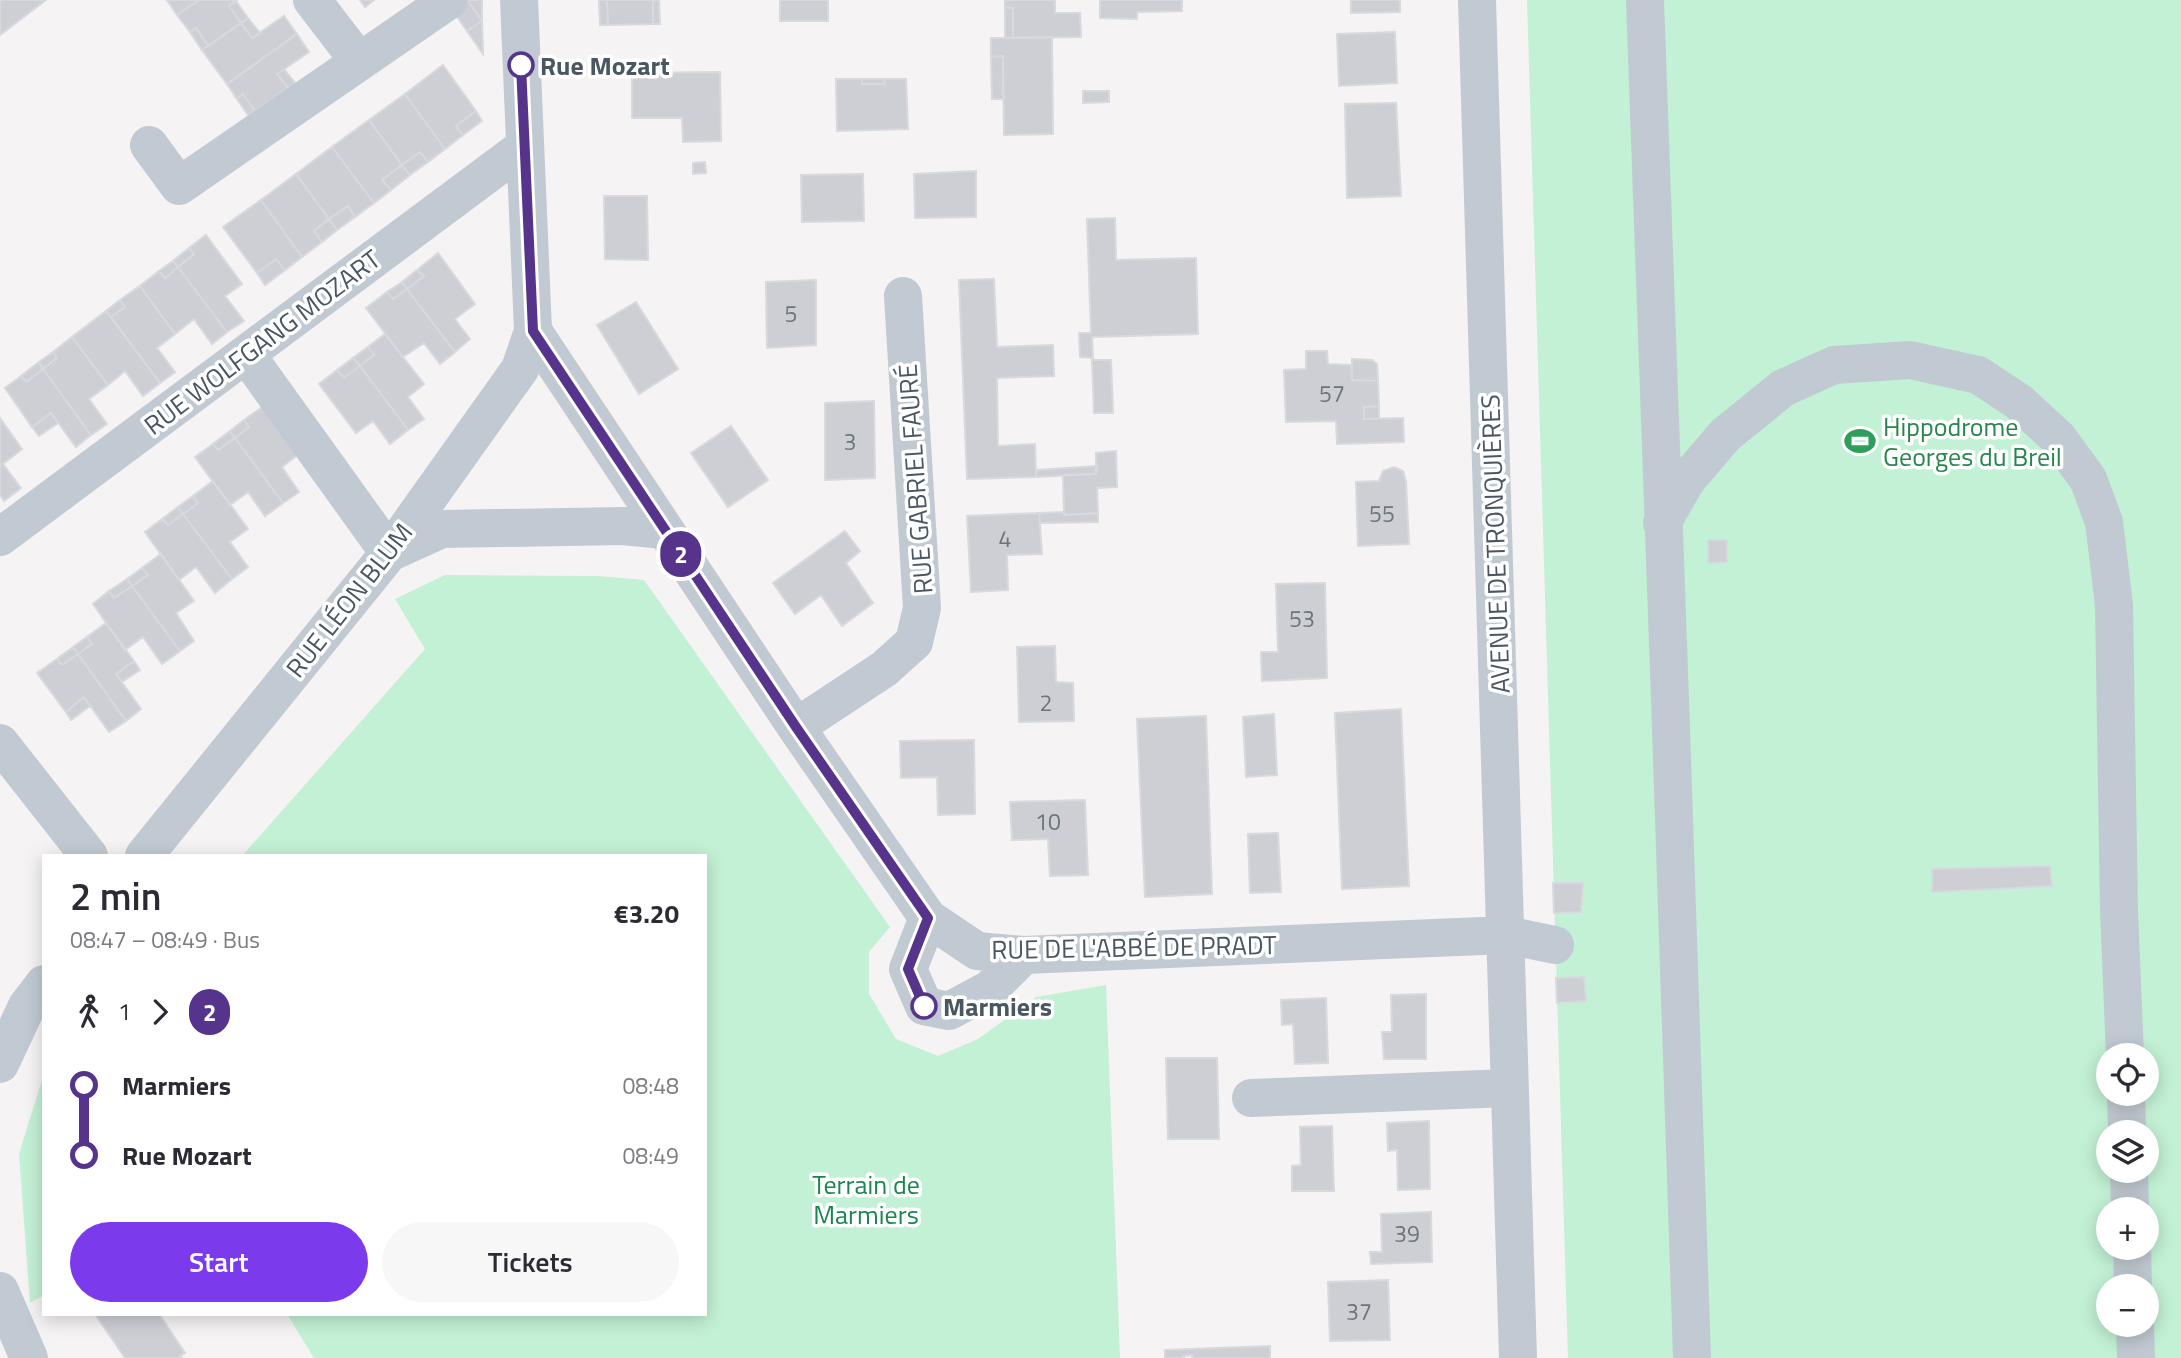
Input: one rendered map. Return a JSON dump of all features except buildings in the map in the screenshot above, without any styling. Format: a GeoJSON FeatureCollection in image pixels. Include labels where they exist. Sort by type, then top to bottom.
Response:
{"type":"FeatureCollection","features":[{"type":"Feature","properties":{"kind":"street"},"geometry":{"type":"LineString","coordinates":[[312,0],[358,60]]}},
{"type":"Feature","properties":{"kind":"street"},"geometry":{"type":"LineString","coordinates":[[149,145],[179,186],[358,60],[449,0]]}},
{"type":"Feature","properties":{"kind":"street"},"geometry":{"type":"LineString","coordinates":[[519,0],[533,331]]}},
{"type":"Feature","properties":{"kind":"street","name":"AVENUE DE TRONQUIÈRES"},"geometry":{"type":"LineString","coordinates":[[1477,0],[1518,1358]]}},
{"type":"Feature","properties":{"kind":"street"},"geometry":{"type":"LineString","coordinates":[[1645,0],[1662,523],[1680,936],[1692,1358]]}},
{"type":"Feature","properties":{"kind":"street","name":"RUE WOLFGANG MOZART"},"geometry":{"type":"LineString","coordinates":[[0,537],[524,147]]}},
{"type":"Feature","properties":{"kind":"street","name":"RUE GABRIEL FAURÉ"},"geometry":{"type":"LineString","coordinates":[[796,727],[884,669],[914,642],[922,608],[903,296]]}},
{"type":"Feature","properties":{"kind":"street","name":"RUE DE L'ABBÉ DE PRADT"},"geometry":{"type":"LineString","coordinates":[[533,331],[796,727],[928,918],[977,951],[1024,955],[1507,935],[1555,944]]}},
{"type":"Feature","properties":{"kind":"street","name":"RUE LÉON BLUM"},"geometry":{"type":"LineString","coordinates":[[146,854],[389,553],[520,369],[533,331]]}},
{"type":"Feature","properties":{"kind":"street"},"geometry":{"type":"LineString","coordinates":[[246,355],[389,553],[442,529],[622,526],[665,530]]}},
{"type":"Feature","properties":{"kind":"street"},"geometry":{"type":"LineString","coordinates":[[1662,523],[1686,481],[1725,435],[1783,388],[1834,365],[1910,360],[1978,375],[2019,402],[2058,438],[2088,479],[2104,522],[2110,556],[2114,605],[2124,1043]]}},
{"type":"Feature","properties":{"kind":"street"},"geometry":{"type":"LineString","coordinates":[[0,743],[87,854]]}},
{"type":"Feature","properties":{"kind":"street"},"geometry":{"type":"LineString","coordinates":[[928,918],[908,969],[924,1006],[949,1011],[990,989],[1024,955]]}},
{"type":"Feature","properties":{"kind":"street"},"geometry":{"type":"LineString","coordinates":[[0,1064],[27,1006],[42,987]]}},
{"type":"Feature","properties":{"kind":"street"},"geometry":{"type":"LineString","coordinates":[[1251,1098],[1509,1088]]}},
{"type":"Feature","properties":{"kind":"street"},"geometry":{"type":"LineString","coordinates":[[0,1291],[29,1358]]}},
{"type":"Feature","properties":{"kind":"street"},"geometry":{"type":"LineString","coordinates":[[2135,1337],[2136,1358]]}},
{"type":"Feature","properties":{"kind":"green space","name":"Hippodrome Georges du Breil"},"geometry":{"type":"Polygon","coordinates":[[[1527,0],[2181,0],[2181,1358],[1568,1358],[1527,0]]]}},
{"type":"Feature","properties":{"kind":"green space","name":"Terrain de Marmiers"},"geometry":{"type":"Polygon","coordinates":[[[445,575],[598,576],[644,580],[890,927],[869,952],[869,994],[896,1039],[938,1056],[978,1039],[1036,997],[1106,985],[1120,1358],[314,1358],[288,1316],[707,1316],[707,854],[244,854],[425,649],[395,599],[445,575]]]}},
{"type":"Feature","properties":{"kind":"green space"},"geometry":{"type":"Polygon","coordinates":[[[42,1079],[42,1296],[30,1303],[19,1154],[42,1079]]]}},
{"type":"Feature","properties":{"kind":"bus line","name":"2"},"geometry":{"type":"LineString","coordinates":[[521,65],[533,331],[796,727],[928,918],[908,969],[924,1006]]}},
{"type":"Feature","properties":{"kind":"place","name":"Rue Mozart"},"geometry":{"type":"Point","coordinates":[521,65]}},
{"type":"Feature","properties":{"kind":"place","name":"Hippodrome Georges du Breil"},"geometry":{"type":"Point","coordinates":[1860,441]}},
{"type":"Feature","properties":{"kind":"place","name":"Marmiers"},"geometry":{"type":"Point","coordinates":[924,1006]}}]}
